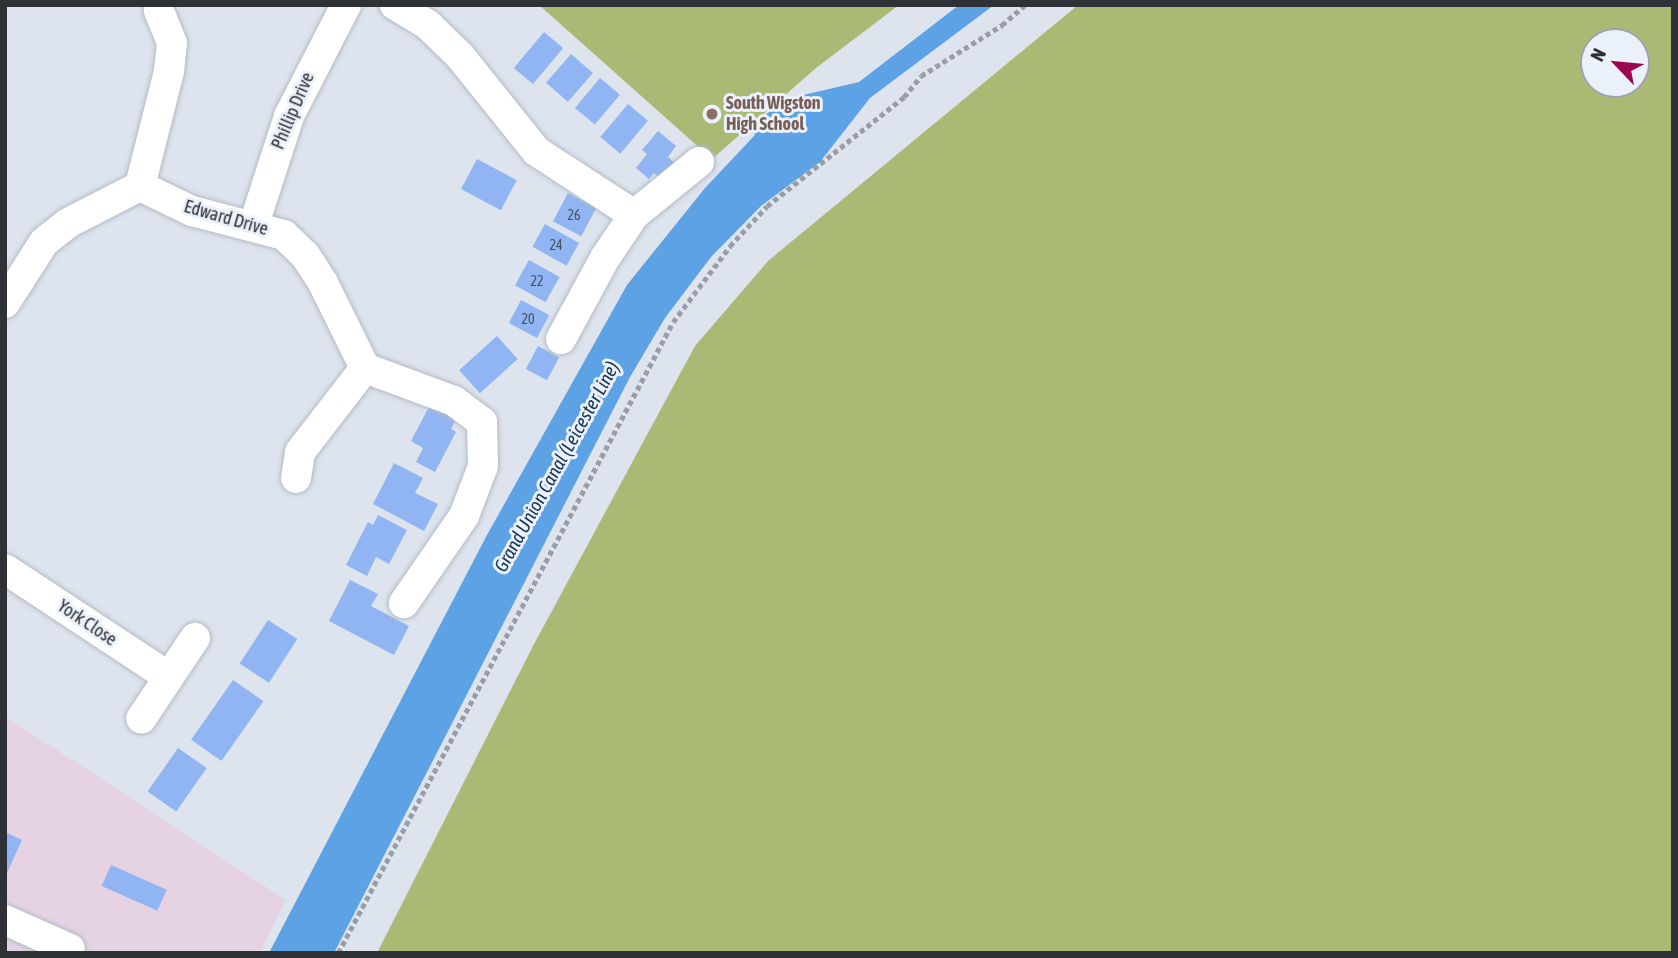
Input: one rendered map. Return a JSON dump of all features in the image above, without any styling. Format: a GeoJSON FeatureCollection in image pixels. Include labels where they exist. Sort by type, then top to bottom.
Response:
{"type":"FeatureCollection","features":[{"type":"Feature","properties":{"kind":"street","name":"Phillip Drive"},"geometry":{"type":"LineString","coordinates":[[254,224],[289,116],[346,5]]}},
{"type":"Feature","properties":{"kind":"street"},"geometry":{"type":"LineString","coordinates":[[395,5],[428,25],[460,56],[536,151],[634,215]]}},
{"type":"Feature","properties":{"kind":"street"},"geometry":{"type":"LineString","coordinates":[[5,303],[44,242],[68,223],[140,186],[172,43],[159,10]]}},
{"type":"Feature","properties":{"kind":"street"},"geometry":{"type":"LineString","coordinates":[[561,339],[605,258],[634,215],[699,162]]}},
{"type":"Feature","properties":{"kind":"street","name":"Edward Drive"},"geometry":{"type":"LineString","coordinates":[[140,186],[192,211],[254,224],[284,235],[305,255],[365,368]]}},
{"type":"Feature","properties":{"kind":"street"},"geometry":{"type":"LineString","coordinates":[[296,478],[300,452],[365,368],[454,401],[482,422],[483,466],[464,516],[404,603]]}},
{"type":"Feature","properties":{"kind":"street","name":"York Close"},"geometry":{"type":"LineString","coordinates":[[5,569],[169,677]]}},
{"type":"Feature","properties":{"kind":"street"},"geometry":{"type":"LineString","coordinates":[[141,719],[195,638]]}},
{"type":"Feature","properties":{"kind":"street"},"geometry":{"type":"LineString","coordinates":[[5,920],[70,949]]}},
{"type":"Feature","properties":{"kind":"path"},"geometry":{"type":"LineString","coordinates":[[338,953],[673,322],[730,246],[767,206],[904,97],[921,76],[1002,25],[1025,5]]}},
{"type":"Feature","properties":{"kind":"shaded area"},"geometry":{"type":"Polygon","coordinates":[[[5,716],[286,900],[260,953],[5,953],[5,716]]]}},
{"type":"Feature","properties":{"kind":"green space","name":"South Wigston High School"},"geometry":{"type":"Polygon","coordinates":[[[539,5],[899,5],[816,68],[712,159],[539,5]]]}},
{"type":"Feature","properties":{"kind":"green space"},"geometry":{"type":"Polygon","coordinates":[[[1078,5],[1673,5],[1673,953],[377,953],[533,646],[695,346],[768,261],[1078,5]]]}},
{"type":"Feature","properties":{"kind":"water","name":"Grand Union Canal (Leicester Line)"},"geometry":{"type":"Polygon","coordinates":[[[959,5],[994,5],[870,98],[820,162],[761,206],[711,257],[665,318],[630,377],[334,953],[269,953],[487,535],[627,285],[705,188],[754,136],[764,116],[786,99],[859,82],[959,5]]]}},
{"type":"Feature","properties":{"kind":"building"},"geometry":{"type":"Polygon","coordinates":[[[544,32],[563,48],[533,84],[514,68],[544,32]]]}},
{"type":"Feature","properties":{"kind":"building"},"geometry":{"type":"Polygon","coordinates":[[[571,54],[593,73],[568,102],[546,83],[571,54]]]}},
{"type":"Feature","properties":{"kind":"building"},"geometry":{"type":"Polygon","coordinates":[[[600,78],[620,95],[595,125],[575,108],[600,78]]]}},
{"type":"Feature","properties":{"kind":"building"},"geometry":{"type":"Polygon","coordinates":[[[628,104],[648,121],[620,154],[600,137],[628,104]]]}},
{"type":"Feature","properties":{"kind":"building"},"geometry":{"type":"Polygon","coordinates":[[[658,131],[676,146],[668,157],[674,162],[660,179],[654,173],[649,179],[636,168],[647,154],[642,150],[658,131]]]}},
{"type":"Feature","properties":{"kind":"building"},"geometry":{"type":"Polygon","coordinates":[[[477,159],[517,180],[501,210],[461,189],[477,159]]]}},
{"type":"Feature","properties":{"kind":"building"},"geometry":{"type":"Polygon","coordinates":[[[568,193],[596,208],[581,236],[553,221],[568,193]]]}},
{"type":"Feature","properties":{"kind":"building"},"geometry":{"type":"Polygon","coordinates":[[[545,224],[579,243],[567,266],[532,247],[545,224]]]}},
{"type":"Feature","properties":{"kind":"building"},"geometry":{"type":"Polygon","coordinates":[[[529,260],[560,277],[546,302],[515,285],[529,260]]]}},
{"type":"Feature","properties":{"kind":"building"},"geometry":{"type":"Polygon","coordinates":[[[521,300],[549,315],[537,338],[509,323],[521,300]]]}},
{"type":"Feature","properties":{"kind":"building"},"geometry":{"type":"Polygon","coordinates":[[[497,336],[518,359],[480,393],[459,370],[497,336]]]}},
{"type":"Feature","properties":{"kind":"building"},"geometry":{"type":"Polygon","coordinates":[[[538,346],[559,357],[547,380],[526,369],[538,346]]]}},
{"type":"Feature","properties":{"kind":"building"},"geometry":{"type":"Polygon","coordinates":[[[431,403],[457,417],[451,429],[456,432],[435,472],[416,462],[423,448],[411,441],[431,403]]]}},
{"type":"Feature","properties":{"kind":"building"},"geometry":{"type":"Polygon","coordinates":[[[394,463],[423,478],[415,493],[438,504],[424,531],[373,504],[394,463]]]}},
{"type":"Feature","properties":{"kind":"building"},"geometry":{"type":"Polygon","coordinates":[[[378,515],[407,530],[389,564],[376,557],[367,576],[346,565],[368,522],[373,525],[378,515]]]}},
{"type":"Feature","properties":{"kind":"building"},"geometry":{"type":"Polygon","coordinates":[[[350,580],[378,594],[371,606],[409,626],[394,655],[329,621],[350,580]]]}},
{"type":"Feature","properties":{"kind":"building"},"geometry":{"type":"Polygon","coordinates":[[[268,620],[297,639],[269,683],[240,664],[268,620]]]}},
{"type":"Feature","properties":{"kind":"building"},"geometry":{"type":"Polygon","coordinates":[[[233,680],[263,701],[221,761],[191,740],[233,680]]]}},
{"type":"Feature","properties":{"kind":"building"},"geometry":{"type":"Polygon","coordinates":[[[178,748],[207,768],[176,811],[148,791],[178,748]]]}},
{"type":"Feature","properties":{"kind":"building"},"geometry":{"type":"Polygon","coordinates":[[[5,832],[22,840],[5,877],[5,832]]]}},
{"type":"Feature","properties":{"kind":"building"},"geometry":{"type":"Polygon","coordinates":[[[111,865],[167,890],[157,911],[102,886],[111,865]]]}},
{"type":"Feature","properties":{"kind":"place","name":"South Wigston High School"},"geometry":{"type":"Point","coordinates":[712,114]}}]}
